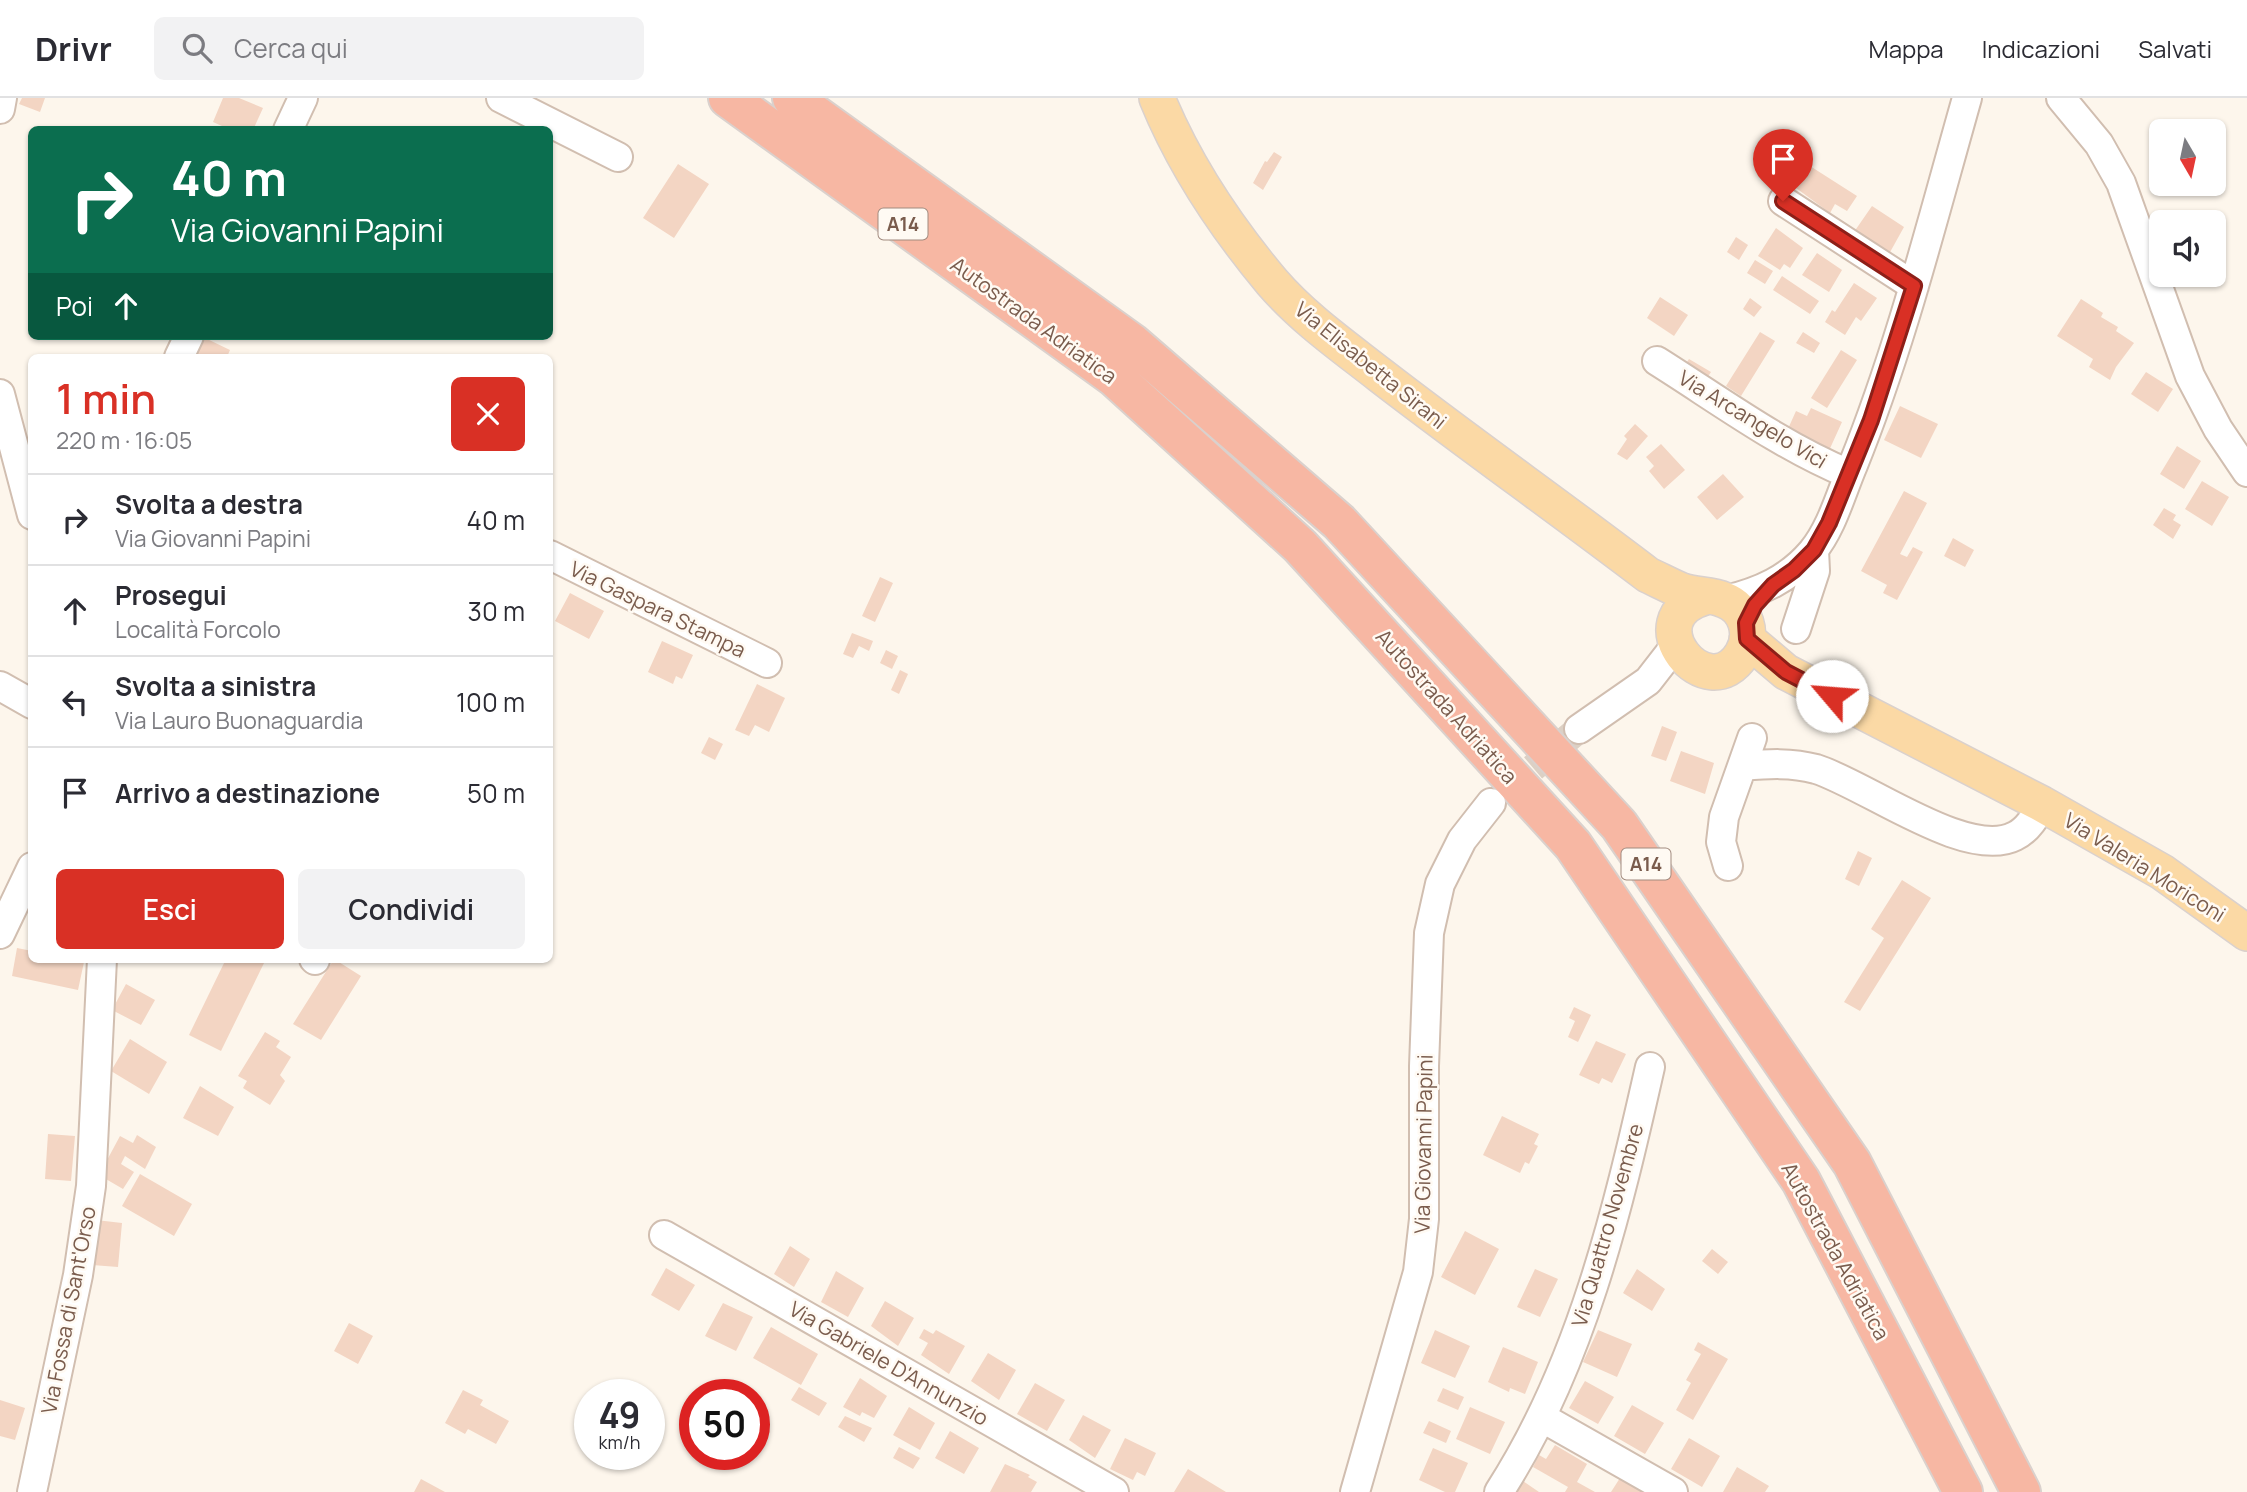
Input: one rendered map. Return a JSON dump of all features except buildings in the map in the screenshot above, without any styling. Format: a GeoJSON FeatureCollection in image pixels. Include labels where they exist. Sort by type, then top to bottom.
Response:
{"type":"FeatureCollection","features":[{"type":"Feature","properties":{"kind":"highway","name":"Autostrada Adriatica"},"geometry":{"type":"LineString","coordinates":[[728,98],[1114,377],[1300,546],[1573,845],[1801,1181],[1963,1492]]}},
{"type":"Feature","properties":{"kind":"highway","name":"Autostrada Adriatica"},"geometry":{"type":"LineString","coordinates":[[792,98],[1132,343],[1339,522],[1619,825],[1852,1163],[2021,1492]]}},
{"type":"Feature","properties":{"kind":"main road","name":"Via Elisabetta Sirani"},"geometry":{"type":"LineString","coordinates":[[1157,98],[1168,124],[1225,219],[1273,283],[1319,327],[1442,424],[1648,575],[1682,591],[1732,624]]}},
{"type":"Feature","properties":{"kind":"main road","name":"Via Elisabetta Sirani"},"geometry":{"type":"LineString","coordinates":[[1648,575],[1668,604],[1682,645]]}},
{"type":"Feature","properties":{"kind":"main road"},"geometry":{"type":"LineString","coordinates":[[1685,606],[1732,624],[1717,670],[1682,645],[1685,606]]}},
{"type":"Feature","properties":{"kind":"main road","name":"Via Valeria Moriconi"},"geometry":{"type":"LineString","coordinates":[[1732,624],[1786,672],[2042,804],[2162,873],[2247,933]]}},
{"type":"Feature","properties":{"kind":"street"},"geometry":{"type":"LineString","coordinates":[[0,109],[2,98]]}},
{"type":"Feature","properties":{"kind":"street"},"geometry":{"type":"LineString","coordinates":[[290,126],[303,98]]}},
{"type":"Feature","properties":{"kind":"street"},"geometry":{"type":"LineString","coordinates":[[501,98],[618,157]]}},
{"type":"Feature","properties":{"kind":"street"},"geometry":{"type":"LineString","coordinates":[[1732,624],[1814,550],[1829,523],[1871,420],[1914,286],[1967,98]]}},
{"type":"Feature","properties":{"kind":"street"},"geometry":{"type":"LineString","coordinates":[[2060,98],[2099,144],[2121,183],[2190,376],[2218,429],[2247,472]]}},
{"type":"Feature","properties":{"kind":"street"},"geometry":{"type":"LineString","coordinates":[[1783,201],[1914,286]]}},
{"type":"Feature","properties":{"kind":"street","name":"Via Arcangelo Vici"},"geometry":{"type":"LineString","coordinates":[[1657,361],[1797,447],[1849,474]]}},
{"type":"Feature","properties":{"kind":"street"},"geometry":{"type":"LineString","coordinates":[[0,394],[28,499]]}},
{"type":"Feature","properties":{"kind":"street"},"geometry":{"type":"LineString","coordinates":[[1796,629],[1815,571],[1814,550]]}},
{"type":"Feature","properties":{"kind":"street","name":"Via Gaspara Stampa"},"geometry":{"type":"LineString","coordinates":[[553,556],[767,663]]}},
{"type":"Feature","properties":{"kind":"street"},"geometry":{"type":"LineString","coordinates":[[1579,729],[1648,681],[1682,645]]}},
{"type":"Feature","properties":{"kind":"street"},"geometry":{"type":"LineString","coordinates":[[0,686],[28,702]]}},
{"type":"Feature","properties":{"kind":"street"},"geometry":{"type":"LineString","coordinates":[[1728,866],[1721,842],[1724,817],[1752,738]]}},
{"type":"Feature","properties":{"kind":"street","name":"Via Valeria Moriconi"},"geometry":{"type":"LineString","coordinates":[[1742,766],[1783,763],[1817,769],[1957,835],[1991,842],[2015,836],[2034,820],[2042,804]]}},
{"type":"Feature","properties":{"kind":"street","name":"Via Giovanni Papini"},"geometry":{"type":"LineString","coordinates":[[1355,1492],[1418,1272],[1424,1219],[1424,1066],[1429,933],[1440,884],[1462,840],[1491,803]]}},
{"type":"Feature","properties":{"kind":"street"},"geometry":{"type":"LineString","coordinates":[[0,934],[28,875]]}},
{"type":"Feature","properties":{"kind":"street","name":"Via Fossa di Sant'Orso"},"geometry":{"type":"LineString","coordinates":[[32,1492],[78,1275],[91,1186],[102,963]]}},
{"type":"Feature","properties":{"kind":"street","name":"Via Quattro Novembre"},"geometry":{"type":"LineString","coordinates":[[1499,1492],[1541,1417],[1594,1284],[1624,1182],[1650,1067]]}},
{"type":"Feature","properties":{"kind":"street","name":"Via Gabriele D'Annunzio"},"geometry":{"type":"LineString","coordinates":[[664,1235],[1114,1492]]}},
{"type":"Feature","properties":{"kind":"street"},"geometry":{"type":"LineString","coordinates":[[1541,1417],[1673,1492]]}},
{"type":"Feature","properties":{"kind":"tunnel"},"geometry":{"type":"LineString","coordinates":[[1501,795],[1579,729]]}},
{"type":"Feature","properties":{"kind":"route"},"geometry":{"type":"LineString","coordinates":[[1783,201],[1914,286],[1871,420],[1829,523],[1814,550],[1794,570],[1773,585],[1755,605],[1746,623],[1747,639],[1786,672],[1832,696]]}}]}
